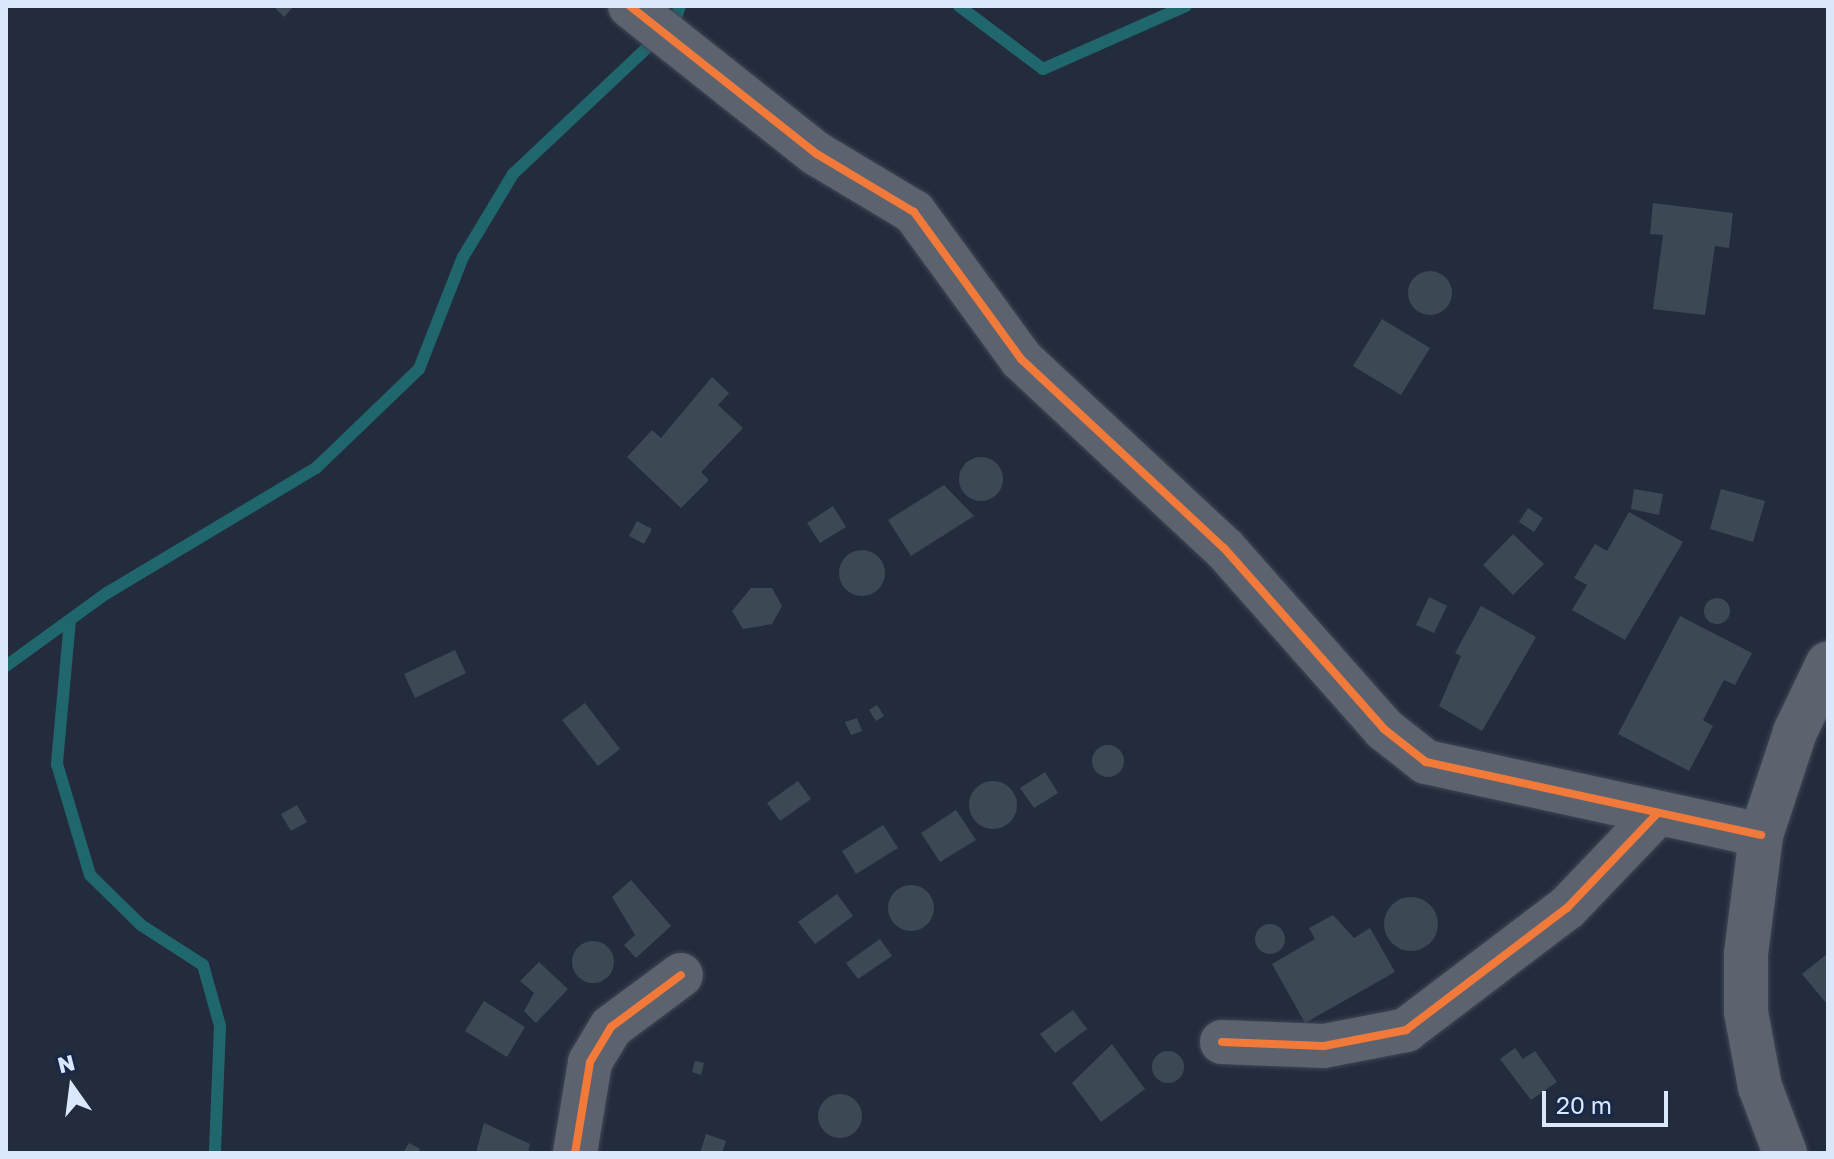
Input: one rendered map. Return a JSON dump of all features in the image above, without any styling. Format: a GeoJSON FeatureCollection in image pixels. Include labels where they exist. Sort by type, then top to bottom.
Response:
{"type":"FeatureCollection","features":[{"type":"Feature","properties":{"kind":"street"},"geometry":{"type":"LineString","coordinates":[[630,6],[817,154],[914,212],[1021,359],[1224,548],[1384,729],[1426,762],[1656,815],[1761,835]]}},
{"type":"Feature","properties":{"kind":"street"},"geometry":{"type":"LineString","coordinates":[[1785,1153],[1760,1087],[1746,1012],[1761,835],[1795,732],[1828,663]]}},
{"type":"Feature","properties":{"kind":"street"},"geometry":{"type":"LineString","coordinates":[[1222,1042],[1324,1046],[1406,1030],[1567,908],[1656,815]]}},
{"type":"Feature","properties":{"kind":"street"},"geometry":{"type":"LineString","coordinates":[[575,1153],[590,1062],[611,1027],[681,975]]}},
{"type":"Feature","properties":{"kind":"building"},"geometry":{"type":"Polygon","coordinates":[[[273,6],[294,6],[284,17],[273,6]]]}},
{"type":"Feature","properties":{"kind":"building"},"geometry":{"type":"Polygon","coordinates":[[[1653,203],[1733,213],[1729,248],[1715,246],[1705,315],[1653,309],[1663,235],[1650,234],[1653,203]]]}},
{"type":"Feature","properties":{"kind":"building"},"geometry":{"type":"Polygon","coordinates":[[[1430,271],[1445,278],[1452,293],[1445,308],[1430,315],[1415,308],[1408,293],[1415,278],[1430,271]]]}},
{"type":"Feature","properties":{"kind":"building"},"geometry":{"type":"Polygon","coordinates":[[[1382,319],[1430,348],[1401,395],[1353,366],[1382,319]]]}},
{"type":"Feature","properties":{"kind":"building"},"geometry":{"type":"Polygon","coordinates":[[[712,377],[729,393],[718,405],[743,428],[701,472],[709,480],[681,508],[627,457],[652,430],[661,438],[712,377]]]}},
{"type":"Feature","properties":{"kind":"building"},"geometry":{"type":"Polygon","coordinates":[[[981,457],[997,463],[1003,479],[997,495],[981,501],[965,495],[959,479],[965,463],[981,457]]]}},
{"type":"Feature","properties":{"kind":"building"},"geometry":{"type":"Polygon","coordinates":[[[944,485],[974,516],[911,556],[888,520],[944,485]]]}},
{"type":"Feature","properties":{"kind":"building"},"geometry":{"type":"Polygon","coordinates":[[[1634,489],[1663,494],[1659,515],[1631,509],[1634,489]]]}},
{"type":"Feature","properties":{"kind":"building"},"geometry":{"type":"Polygon","coordinates":[[[1721,489],[1765,501],[1753,542],[1710,529],[1721,489]]]}},
{"type":"Feature","properties":{"kind":"building"},"geometry":{"type":"Polygon","coordinates":[[[833,506],[846,527],[820,543],[807,523],[833,506]]]}},
{"type":"Feature","properties":{"kind":"building"},"geometry":{"type":"Polygon","coordinates":[[[1528,508],[1543,518],[1534,532],[1519,522],[1528,508]]]}},
{"type":"Feature","properties":{"kind":"building"},"geometry":{"type":"Polygon","coordinates":[[[1629,512],[1683,542],[1625,640],[1572,610],[1587,585],[1574,578],[1595,544],[1607,551],[1629,512]]]}},
{"type":"Feature","properties":{"kind":"building"},"geometry":{"type":"Polygon","coordinates":[[[637,521],[652,529],[644,544],[629,536],[637,521]]]}},
{"type":"Feature","properties":{"kind":"building"},"geometry":{"type":"Polygon","coordinates":[[[1513,534],[1544,564],[1513,595],[1483,565],[1513,534]]]}},
{"type":"Feature","properties":{"kind":"building"},"geometry":{"type":"Polygon","coordinates":[[[862,550],[878,557],[885,573],[878,589],[862,596],[846,589],[839,573],[846,557],[862,550]]]}},
{"type":"Feature","properties":{"kind":"building"},"geometry":{"type":"Polygon","coordinates":[[[751,588],[772,588],[782,606],[772,624],[743,629],[732,611],[751,588]]]}},
{"type":"Feature","properties":{"kind":"building"},"geometry":{"type":"Polygon","coordinates":[[[1429,597],[1447,606],[1434,633],[1416,625],[1429,597]]]}},
{"type":"Feature","properties":{"kind":"building"},"geometry":{"type":"Polygon","coordinates":[[[1717,598],[1726,602],[1730,611],[1726,620],[1717,624],[1708,620],[1704,611],[1708,602],[1717,598]]]}},
{"type":"Feature","properties":{"kind":"building"},"geometry":{"type":"Polygon","coordinates":[[[1481,606],[1536,637],[1482,731],[1439,706],[1461,656],[1455,653],[1481,606]]]}},
{"type":"Feature","properties":{"kind":"building"},"geometry":{"type":"Polygon","coordinates":[[[1680,616],[1752,653],[1735,685],[1724,680],[1703,720],[1713,726],[1689,771],[1618,734],[1680,616]]]}},
{"type":"Feature","properties":{"kind":"building"},"geometry":{"type":"Polygon","coordinates":[[[455,650],[466,673],[415,698],[404,674],[455,650]]]}},
{"type":"Feature","properties":{"kind":"building"},"geometry":{"type":"Polygon","coordinates":[[[585,703],[620,749],[598,766],[562,720],[585,703]]]}},
{"type":"Feature","properties":{"kind":"building"},"geometry":{"type":"Polygon","coordinates":[[[877,705],[884,716],[876,721],[869,710],[877,705]]]}},
{"type":"Feature","properties":{"kind":"building"},"geometry":{"type":"Polygon","coordinates":[[[857,718],[862,731],[851,735],[845,722],[857,718]]]}},
{"type":"Feature","properties":{"kind":"building"},"geometry":{"type":"Polygon","coordinates":[[[1108,745],[1120,749],[1124,761],[1120,773],[1108,777],[1096,773],[1092,761],[1096,749],[1108,745]]]}},
{"type":"Feature","properties":{"kind":"building"},"geometry":{"type":"Polygon","coordinates":[[[1045,772],[1058,793],[1034,808],[1020,788],[1045,772]]]}},
{"type":"Feature","properties":{"kind":"building"},"geometry":{"type":"Polygon","coordinates":[[[798,781],[811,799],[780,821],[767,803],[798,781]]]}},
{"type":"Feature","properties":{"kind":"building"},"geometry":{"type":"Polygon","coordinates":[[[993,781],[1010,788],[1017,805],[1010,822],[993,829],[976,822],[969,805],[976,788],[993,781]]]}},
{"type":"Feature","properties":{"kind":"building"},"geometry":{"type":"Polygon","coordinates":[[[297,805],[307,822],[291,831],[281,814],[297,805]]]}},
{"type":"Feature","properties":{"kind":"building"},"geometry":{"type":"Polygon","coordinates":[[[956,810],[976,840],[940,862],[921,833],[956,810]]]}},
{"type":"Feature","properties":{"kind":"building"},"geometry":{"type":"Polygon","coordinates":[[[883,825],[898,848],[856,874],[842,851],[883,825]]]}},
{"type":"Feature","properties":{"kind":"building"},"geometry":{"type":"Polygon","coordinates":[[[631,880],[671,926],[636,958],[624,945],[635,935],[612,897],[631,880]]]}},
{"type":"Feature","properties":{"kind":"building"},"geometry":{"type":"Polygon","coordinates":[[[911,885],[928,891],[934,908],[928,925],[911,931],[894,925],[888,908],[894,891],[911,885]]]}},
{"type":"Feature","properties":{"kind":"building"},"geometry":{"type":"Polygon","coordinates":[[[837,894],[853,916],[815,944],[798,922],[837,894]]]}},
{"type":"Feature","properties":{"kind":"building"},"geometry":{"type":"Polygon","coordinates":[[[1411,897],[1430,905],[1438,924],[1430,943],[1411,951],[1392,943],[1384,924],[1392,905],[1411,897]]]}},
{"type":"Feature","properties":{"kind":"building"},"geometry":{"type":"Polygon","coordinates":[[[1333,915],[1354,938],[1370,928],[1395,972],[1305,1023],[1272,964],[1315,939],[1309,928],[1333,915]]]}},
{"type":"Feature","properties":{"kind":"building"},"geometry":{"type":"Polygon","coordinates":[[[1270,924],[1281,928],[1285,939],[1281,950],[1270,954],[1259,950],[1255,939],[1259,928],[1270,924]]]}},
{"type":"Feature","properties":{"kind":"building"},"geometry":{"type":"Polygon","coordinates":[[[880,939],[892,956],[858,979],[846,963],[880,939]]]}},
{"type":"Feature","properties":{"kind":"building"},"geometry":{"type":"Polygon","coordinates":[[[593,941],[608,947],[614,962],[608,977],[593,983],[578,977],[572,962],[578,947],[593,941]]]}},
{"type":"Feature","properties":{"kind":"building"},"geometry":{"type":"Polygon","coordinates":[[[1828,953],[1828,1001],[1826,1003],[1802,974],[1828,953]]]}},
{"type":"Feature","properties":{"kind":"building"},"geometry":{"type":"Polygon","coordinates":[[[539,962],[568,989],[536,1023],[524,1011],[534,993],[520,981],[539,962]]]}},
{"type":"Feature","properties":{"kind":"building"},"geometry":{"type":"Polygon","coordinates":[[[484,1001],[525,1027],[507,1057],[465,1031],[484,1001]]]}},
{"type":"Feature","properties":{"kind":"building"},"geometry":{"type":"Polygon","coordinates":[[[1073,1010],[1087,1029],[1055,1053],[1040,1034],[1073,1010]]]}},
{"type":"Feature","properties":{"kind":"building"},"geometry":{"type":"Polygon","coordinates":[[[1112,1044],[1145,1089],[1101,1122],[1072,1083],[1112,1044]]]}},
{"type":"Feature","properties":{"kind":"building"},"geometry":{"type":"Polygon","coordinates":[[[1515,1048],[1523,1059],[1535,1051],[1557,1082],[1531,1100],[1500,1059],[1515,1048]]]}},
{"type":"Feature","properties":{"kind":"building"},"geometry":{"type":"Polygon","coordinates":[[[1168,1051],[1180,1055],[1184,1067],[1180,1079],[1168,1083],[1156,1079],[1152,1067],[1156,1055],[1168,1051]]]}},
{"type":"Feature","properties":{"kind":"building"},"geometry":{"type":"Polygon","coordinates":[[[695,1061],[704,1063],[701,1075],[692,1072],[695,1061]]]}},
{"type":"Feature","properties":{"kind":"building"},"geometry":{"type":"Polygon","coordinates":[[[840,1094],[855,1101],[862,1116],[855,1131],[840,1138],[825,1131],[818,1116],[825,1101],[840,1094]]]}},
{"type":"Feature","properties":{"kind":"building"},"geometry":{"type":"Polygon","coordinates":[[[484,1123],[530,1144],[528,1153],[476,1153],[484,1123]]]}},
{"type":"Feature","properties":{"kind":"building"},"geometry":{"type":"Polygon","coordinates":[[[706,1134],[726,1141],[722,1153],[700,1153],[706,1134]]]}},
{"type":"Feature","properties":{"kind":"building"},"geometry":{"type":"Polygon","coordinates":[[[409,1143],[420,1149],[418,1153],[403,1153],[409,1143]]]}},
{"type":"Feature","properties":{"kind":"waterway"},"geometry":{"type":"LineString","coordinates":[[676,18],[680,6]]}},
{"type":"Feature","properties":{"kind":"waterway"},"geometry":{"type":"LineString","coordinates":[[959,6],[1043,69],[1186,6]]}},
{"type":"Feature","properties":{"kind":"waterway"},"geometry":{"type":"LineString","coordinates":[[6,666],[107,593],[316,468],[419,369],[463,257],[513,174],[655,40]]}},
{"type":"Feature","properties":{"kind":"waterway"},"geometry":{"type":"LineString","coordinates":[[70,620],[57,764],[90,875],[141,925],[203,965],[220,1026],[215,1153]]}},
{"type":"Feature","properties":{"kind":"cycle path"},"geometry":{"type":"LineString","coordinates":[[630,6],[817,154],[914,212],[1021,359],[1224,548],[1384,729],[1426,762],[1761,835]]}},
{"type":"Feature","properties":{"kind":"cycle path"},"geometry":{"type":"LineString","coordinates":[[1222,1042],[1324,1046],[1406,1030],[1567,908],[1656,815]]}},
{"type":"Feature","properties":{"kind":"cycle path"},"geometry":{"type":"LineString","coordinates":[[575,1153],[590,1062],[611,1027],[681,975]]}}]}
